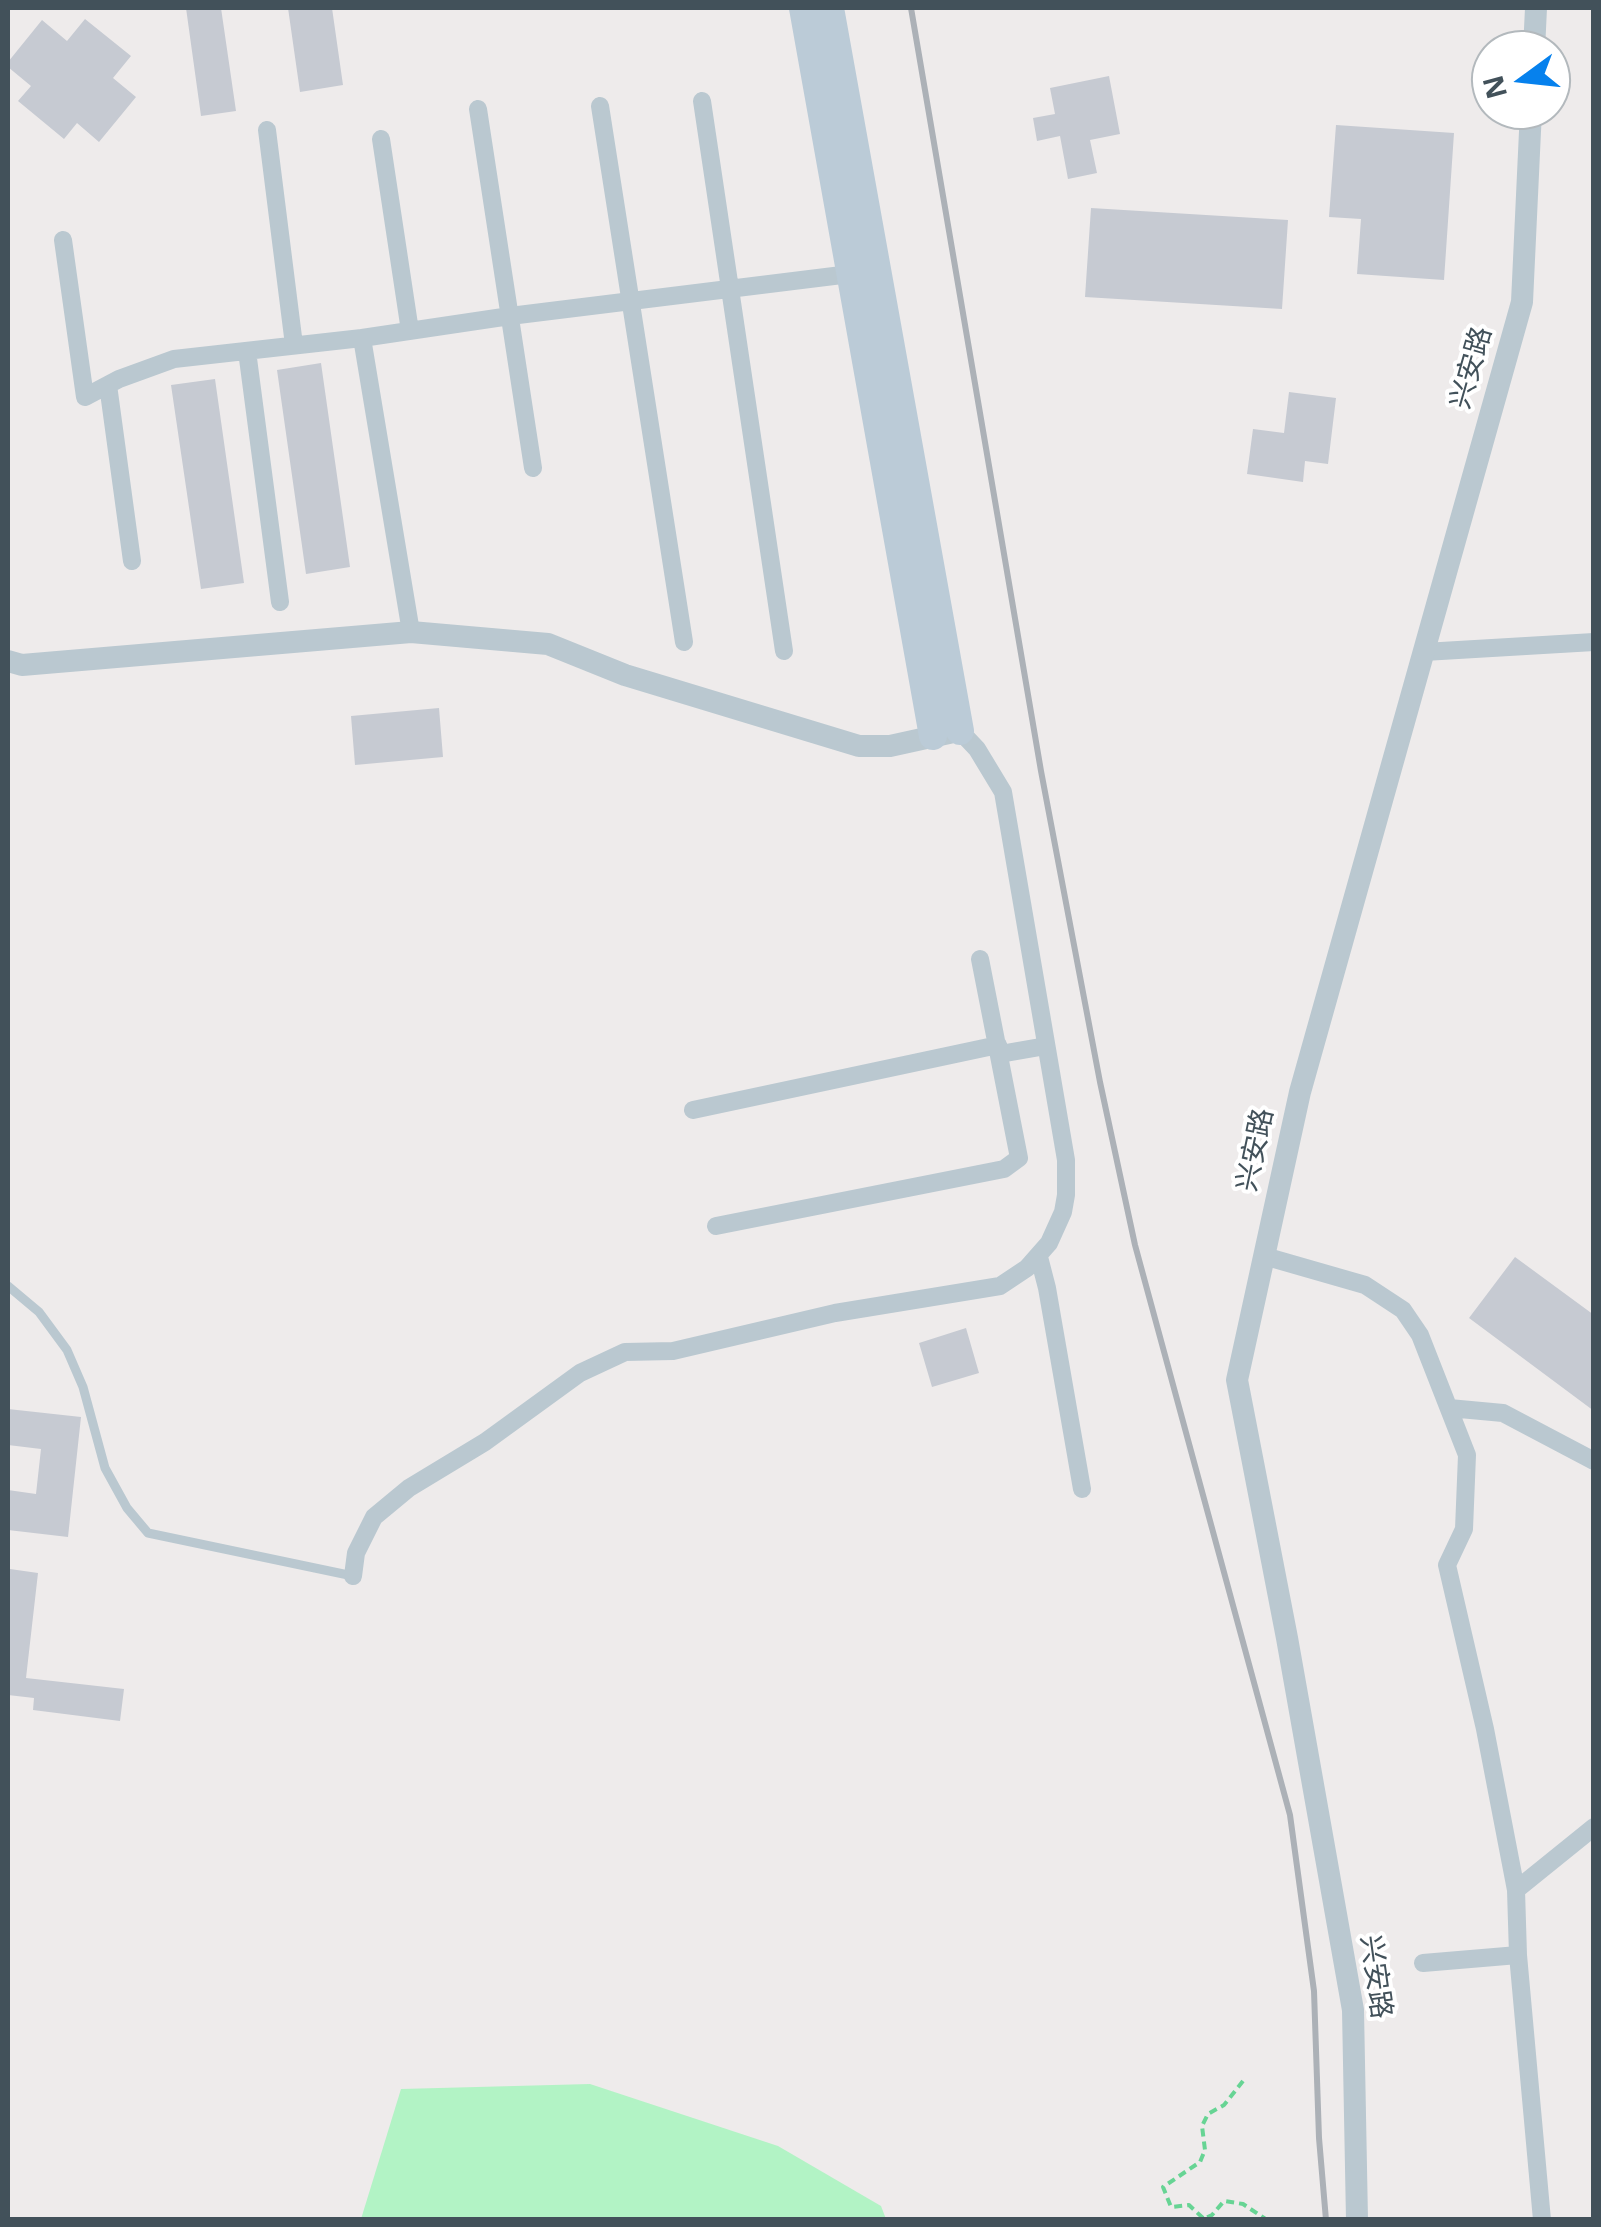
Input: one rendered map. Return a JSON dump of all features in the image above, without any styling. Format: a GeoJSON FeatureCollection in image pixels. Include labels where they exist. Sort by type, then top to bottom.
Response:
{"type":"FeatureCollection","features":[{"type":"Feature","properties":{"kind":"main road"},"geometry":{"type":"LineString","coordinates":[[803,8],[850,274],[946,734]]}},
{"type":"Feature","properties":{"kind":"main road"},"geometry":{"type":"LineString","coordinates":[[830,8],[946,734]]}},
{"type":"Feature","properties":{"kind":"street"},"geometry":{"type":"LineString","coordinates":[[702,101],[784,651]]}},
{"type":"Feature","properties":{"kind":"street"},"geometry":{"type":"LineString","coordinates":[[600,106],[684,642]]}},
{"type":"Feature","properties":{"kind":"street"},"geometry":{"type":"LineString","coordinates":[[478,109],[534,468]]}},
{"type":"Feature","properties":{"kind":"street"},"geometry":{"type":"LineString","coordinates":[[267,130],[294,346]]}},
{"type":"Feature","properties":{"kind":"street","name":"兴安路"},"geometry":{"type":"LineString","coordinates":[[1357,2220],[1353,2010],[1237,1380],[1300,1092],[1522,302],[1530,130]]}},
{"type":"Feature","properties":{"kind":"street"},"geometry":{"type":"LineString","coordinates":[[381,139],[410,331]]}},
{"type":"Feature","properties":{"kind":"street"},"geometry":{"type":"LineString","coordinates":[[62,240],[86,397],[174,359],[850,274]]}},
{"type":"Feature","properties":{"kind":"street"},"geometry":{"type":"LineString","coordinates":[[362,338],[411,632]]}},
{"type":"Feature","properties":{"kind":"street"},"geometry":{"type":"LineString","coordinates":[[247,351],[280,602]]}},
{"type":"Feature","properties":{"kind":"street"},"geometry":{"type":"LineString","coordinates":[[108,385],[132,561]]}},
{"type":"Feature","properties":{"kind":"street"},"geometry":{"type":"LineString","coordinates":[[8,661],[22,664],[411,632],[548,644],[625,675],[859,746],[890,746],[946,734],[977,748],[1002,792],[1067,1177],[1057,1228],[1038,1257],[1000,1286],[836,1313],[673,1351],[625,1352],[580,1373],[485,1442],[408,1488],[374,1517],[356,1553],[352,1576]]}},
{"type":"Feature","properties":{"kind":"street"},"geometry":{"type":"LineString","coordinates":[[1424,652],[1594,642]]}},
{"type":"Feature","properties":{"kind":"street"},"geometry":{"type":"LineString","coordinates":[[716,1226],[1004,1169],[1019,1158],[980,959]]}},
{"type":"Feature","properties":{"kind":"street"},"geometry":{"type":"LineString","coordinates":[[693,1110],[999,1050],[1046,1046]]}},
{"type":"Feature","properties":{"kind":"street"},"geometry":{"type":"LineString","coordinates":[[1264,1256],[1365,1285],[1392,1300],[1420,1335],[1467,1455],[1464,1529],[1447,1566],[1485,1729],[1516,1890],[1518,1955],[1542,2220]]}},
{"type":"Feature","properties":{"kind":"street"},"geometry":{"type":"LineString","coordinates":[[1038,1257],[1055,1326],[1082,1489]]}},
{"type":"Feature","properties":{"kind":"street"},"geometry":{"type":"LineString","coordinates":[[1448,1408],[1503,1414],[1594,1461]]}},
{"type":"Feature","properties":{"kind":"street"},"geometry":{"type":"LineString","coordinates":[[1516,1890],[1594,1827]]}},
{"type":"Feature","properties":{"kind":"street"},"geometry":{"type":"LineString","coordinates":[[1423,1963],[1518,1955]]}},
{"type":"Feature","properties":{"kind":"lane"},"geometry":{"type":"LineString","coordinates":[[8,1286],[39,1312],[67,1350],[83,1387],[105,1468],[127,1508],[148,1533],[352,1576]]}},
{"type":"Feature","properties":{"kind":"path"},"geometry":{"type":"LineString","coordinates":[[1244,2080],[1224,2106],[1208,2114],[1202,2126],[1205,2150],[1200,2162],[1162,2187],[1170,2206],[1189,2205],[1204,2219],[1224,2201],[1243,2204],[1267,2220]]}},
{"type":"Feature","properties":{"kind":"green space"},"geometry":{"type":"Polygon","coordinates":[[[590,2084],[778,2146],[881,2206],[886,2219],[361,2219],[401,2089],[590,2084]]]}},
{"type":"Feature","properties":{"kind":"building"},"geometry":{"type":"Polygon","coordinates":[[[186,8],[221,8],[236,111],[201,116],[186,8]]]}},
{"type":"Feature","properties":{"kind":"building"},"geometry":{"type":"Polygon","coordinates":[[[288,8],[332,8],[343,85],[300,92],[288,8]]]}},
{"type":"Feature","properties":{"kind":"building"},"geometry":{"type":"Polygon","coordinates":[[[85,19],[131,56],[113,78],[136,97],[99,142],[77,123],[64,139],[18,101],[31,86],[8,67],[42,20],[67,41],[85,19]]]}},
{"type":"Feature","properties":{"kind":"building"},"geometry":{"type":"Polygon","coordinates":[[[1109,76],[1120,134],[1090,140],[1097,173],[1068,179],[1060,136],[1037,141],[1033,118],[1055,114],[1050,88],[1109,76]]]}},
{"type":"Feature","properties":{"kind":"building"},"geometry":{"type":"Polygon","coordinates":[[[1336,125],[1454,133],[1444,280],[1357,274],[1361,219],[1329,217],[1336,125]]]}},
{"type":"Feature","properties":{"kind":"building"},"geometry":{"type":"Polygon","coordinates":[[[1091,208],[1288,220],[1282,309],[1085,297],[1091,208]]]}},
{"type":"Feature","properties":{"kind":"building"},"geometry":{"type":"Polygon","coordinates":[[[321,363],[350,567],[306,574],[277,370],[321,363]]]}},
{"type":"Feature","properties":{"kind":"building"},"geometry":{"type":"Polygon","coordinates":[[[215,379],[244,583],[201,589],[171,385],[215,379]]]}},
{"type":"Feature","properties":{"kind":"building"},"geometry":{"type":"Polygon","coordinates":[[[1289,392],[1336,398],[1328,464],[1305,461],[1303,482],[1247,474],[1253,429],[1284,433],[1289,392]]]}},
{"type":"Feature","properties":{"kind":"building"},"geometry":{"type":"Polygon","coordinates":[[[439,708],[443,757],[355,765],[351,716],[439,708]]]}},
{"type":"Feature","properties":{"kind":"building"},"geometry":{"type":"Polygon","coordinates":[[[1515,1257],[1594,1315],[1594,1411],[1469,1318],[1515,1257]]]}},
{"type":"Feature","properties":{"kind":"building"},"geometry":{"type":"Polygon","coordinates":[[[966,1328],[979,1373],[932,1387],[919,1343],[966,1328]]]}},
{"type":"Feature","properties":{"kind":"building"},"geometry":{"type":"Polygon","coordinates":[[[8,1409],[81,1417],[68,1537],[8,1530],[8,1490],[36,1494],[41,1449],[8,1445],[8,1409]]]}},
{"type":"Feature","properties":{"kind":"building"},"geometry":{"type":"Polygon","coordinates":[[[10,1569],[38,1573],[26,1678],[124,1689],[120,1721],[33,1710],[34,1698],[8,1695],[10,1569]]]}},
{"type":"Feature","properties":{"kind":"railway"},"geometry":{"type":"LineString","coordinates":[[911,8],[1041,771],[1100,1082],[1135,1245],[1290,1815],[1314,1991],[1326,2220]]}}]}
